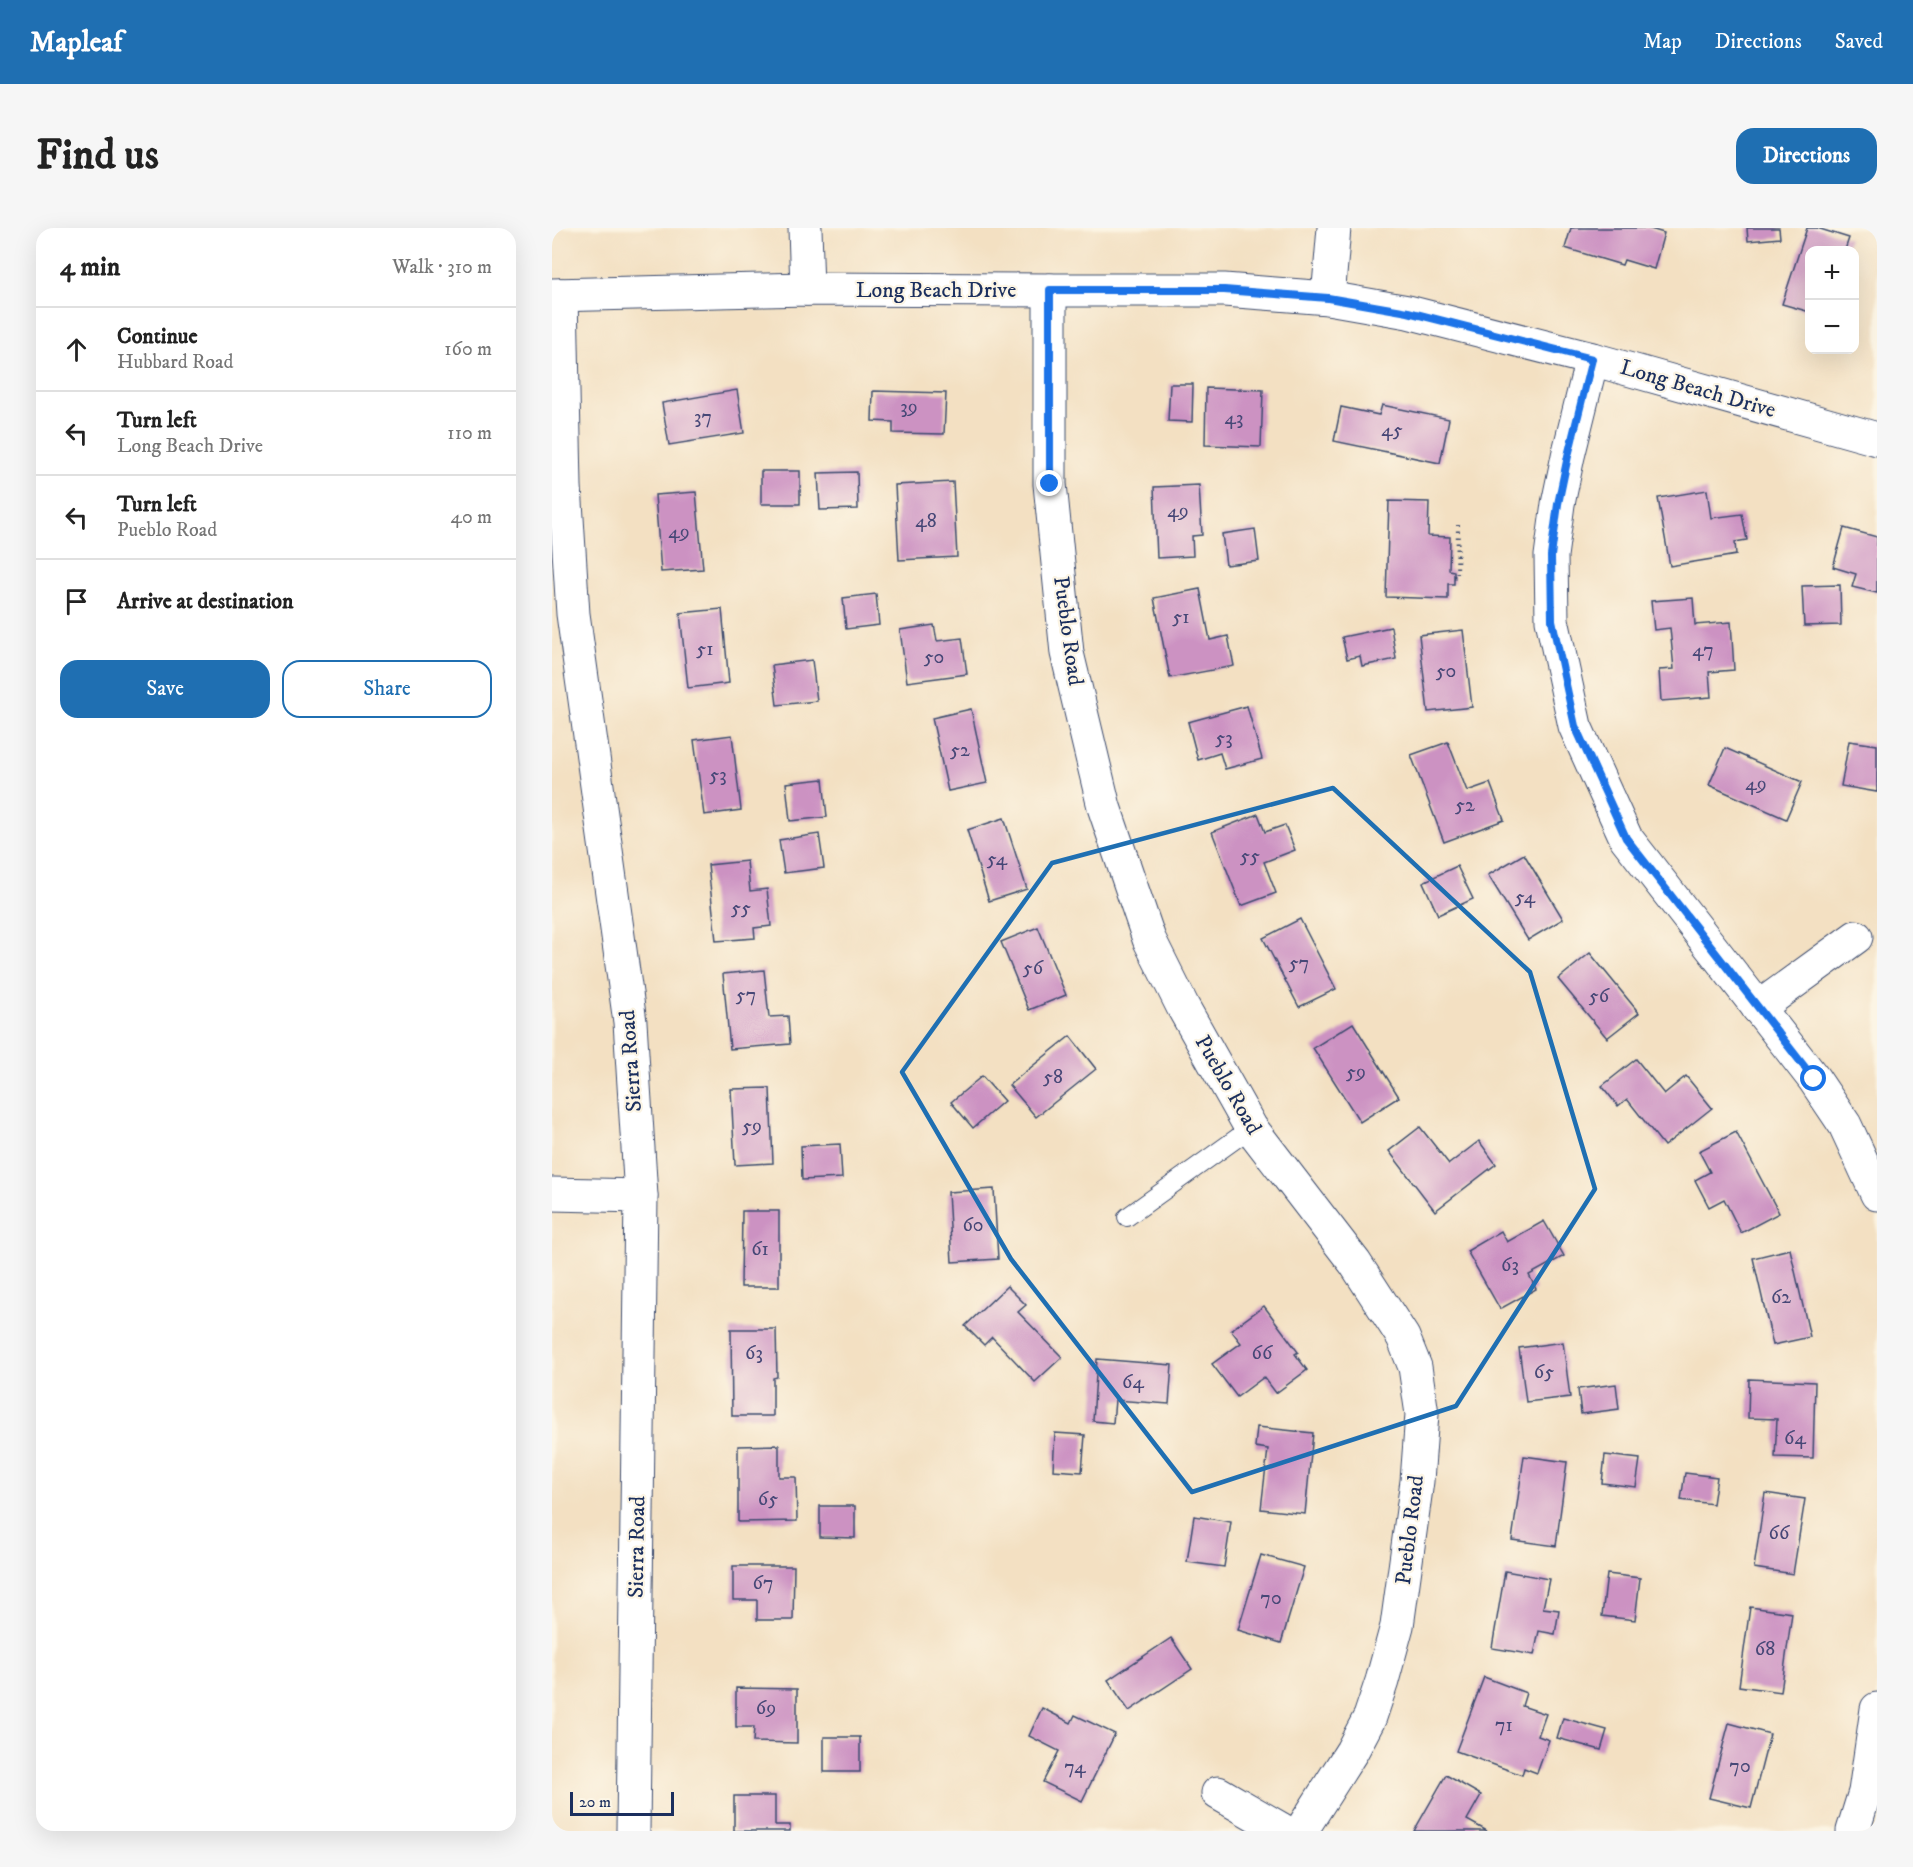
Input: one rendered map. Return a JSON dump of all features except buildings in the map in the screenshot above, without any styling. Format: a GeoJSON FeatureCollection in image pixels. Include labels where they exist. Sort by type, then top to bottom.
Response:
{"type":"FeatureCollection","features":[{"type":"Feature","properties":{"kind":"street"},"geometry":{"type":"LineString","coordinates":[[805,228],[807,289]]}},
{"type":"Feature","properties":{"kind":"street"},"geometry":{"type":"LineString","coordinates":[[1328,298],[1334,228]]}},
{"type":"Feature","properties":{"kind":"street","name":"Long Beach Drive"},"geometry":{"type":"LineString","coordinates":[[556,295],[807,289],[1224,290],[1328,298],[1408,312],[1592,359],[1877,439]]}},
{"type":"Feature","properties":{"kind":"street","name":"Pueblo Road"},"geometry":{"type":"LineString","coordinates":[[1050,290],[1050,484],[1067,652],[1101,796],[1149,939],[1183,1007],[1251,1128],[1355,1263],[1403,1337],[1415,1367],[1422,1414],[1417,1481],[1397,1626],[1370,1717],[1302,1831]]}},
{"type":"Feature","properties":{"kind":"street","name":"Sierra Road"},"geometry":{"type":"LineString","coordinates":[[556,295],[573,614],[630,1022],[641,1196],[633,1831]]}},
{"type":"Feature","properties":{"kind":"street"},"geometry":{"type":"LineString","coordinates":[[1592,359],[1558,504],[1551,556],[1552,620],[1575,726],[1626,838],[1814,1079],[1845,1125],[1877,1194]]}},
{"type":"Feature","properties":{"kind":"street"},"geometry":{"type":"LineString","coordinates":[[1758,1008],[1856,937]]}},
{"type":"Feature","properties":{"kind":"street"},"geometry":{"type":"LineString","coordinates":[[552,1194],[641,1196]]}},
{"type":"Feature","properties":{"kind":"street"},"geometry":{"type":"LineString","coordinates":[[1853,1831],[1865,1792],[1877,1709]]}},
{"type":"Feature","properties":{"kind":"street"},"geometry":{"type":"LineString","coordinates":[[1218,1793],[1284,1831]]}},
{"type":"Feature","properties":{"kind":"lane"},"geometry":{"type":"LineString","coordinates":[[1126,1217],[1251,1128]]}},
{"type":"Feature","properties":{"kind":"path"},"geometry":{"type":"LineString","coordinates":[[1454,577],[1457,577],[1458,525]]}},
{"type":"Feature","properties":{"kind":"highlighted area"},"geometry":{"type":"Polygon","coordinates":[[[1333,788],[1530,972],[1595,1189],[1456,1406],[1192,1492],[1011,1259],[902,1072],[1052,863],[1333,788]]]}},
{"type":"Feature","properties":{"kind":"route"},"geometry":{"type":"LineString","coordinates":[[1050,484],[1050,290],[1224,290],[1328,298],[1408,312],[1592,359],[1558,504],[1551,556],[1552,620],[1575,726],[1626,838],[1714,954],[1814,1079]]}}]}
